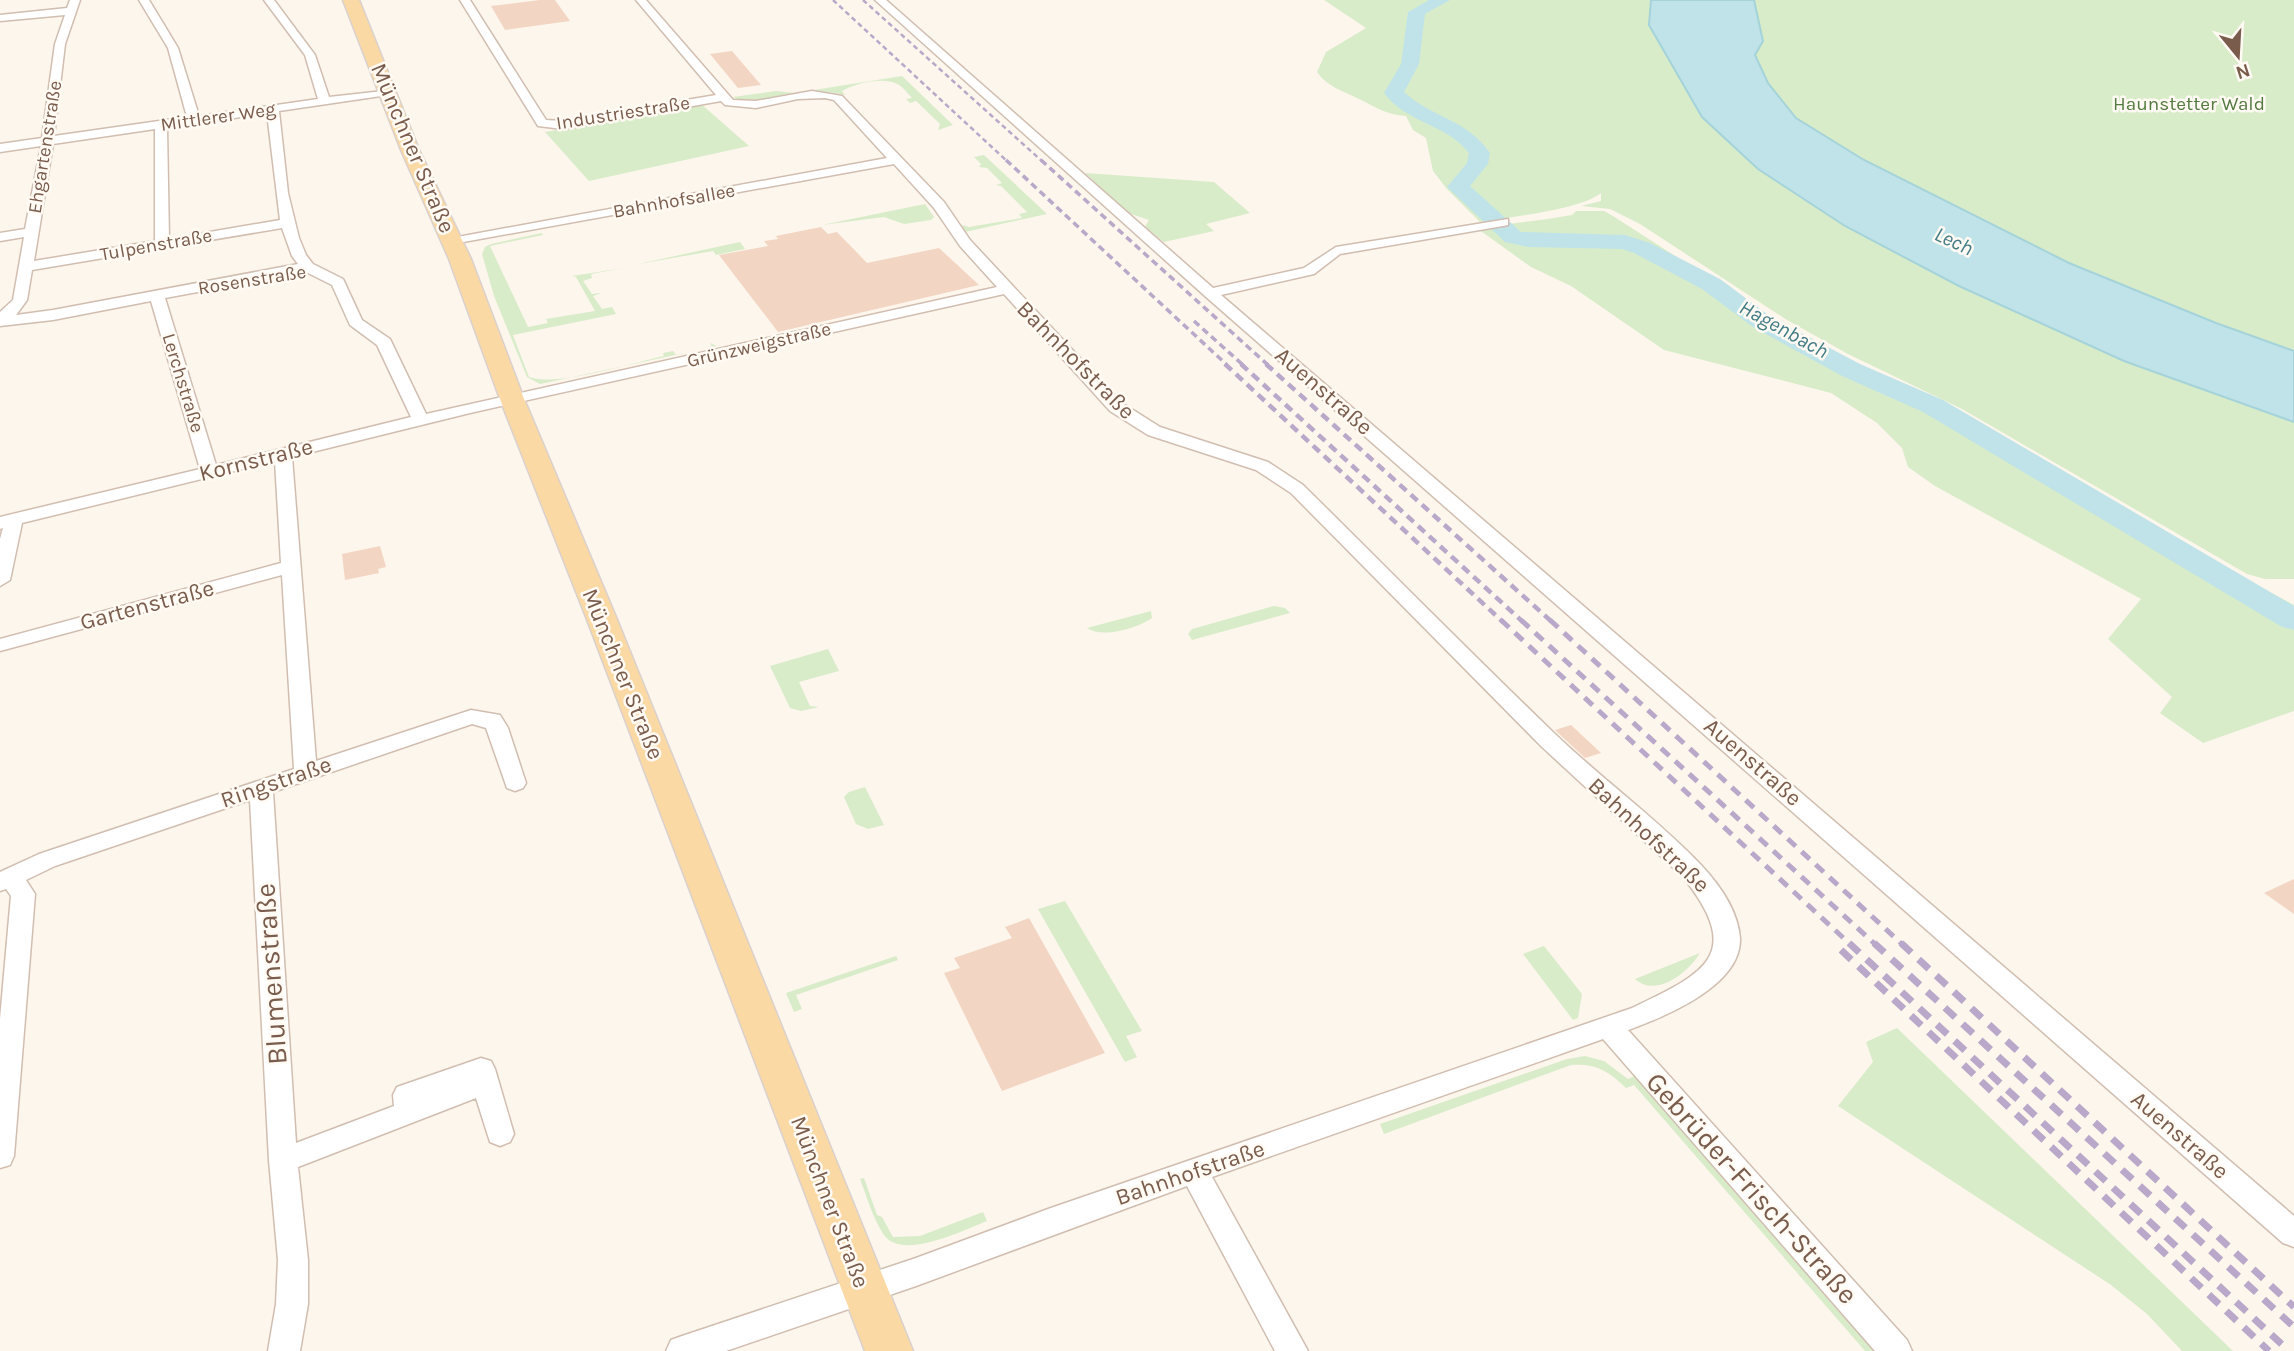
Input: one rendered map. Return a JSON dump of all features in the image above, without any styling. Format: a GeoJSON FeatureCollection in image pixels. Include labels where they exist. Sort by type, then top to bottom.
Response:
{"type":"FeatureCollection","features":[{"type":"Feature","properties":{"kind":"main road","name":"Münchner Straße"},"geometry":{"type":"LineString","coordinates":[[351,0],[452,242],[889,1351]]}},
{"type":"Feature","properties":{"kind":"street"},"geometry":{"type":"LineString","coordinates":[[144,0],[173,48],[194,120]]}},
{"type":"Feature","properties":{"kind":"street"},"geometry":{"type":"LineString","coordinates":[[269,0],[310,55],[325,102]]}},
{"type":"Feature","properties":{"kind":"street","name":"Industriestraße"},"geometry":{"type":"LineString","coordinates":[[465,0],[532,111],[542,122],[564,125],[722,97],[641,0]]}},
{"type":"Feature","properties":{"kind":"street","name":"Auenstraße"},"geometry":{"type":"LineString","coordinates":[[880,0],[1210,293],[2294,1234]]}},
{"type":"Feature","properties":{"kind":"street"},"geometry":{"type":"LineString","coordinates":[[0,18],[73,6]]}},
{"type":"Feature","properties":{"kind":"street","name":"Ehgartenstraße"},"geometry":{"type":"LineString","coordinates":[[0,320],[16,307],[21,295],[48,141],[60,44],[73,6]]}},
{"type":"Feature","properties":{"kind":"street","name":"Mittlerer Weg"},"geometry":{"type":"LineString","coordinates":[[0,148],[388,93]]}},
{"type":"Feature","properties":{"kind":"street","name":"Bahnhofstraße"},"geometry":{"type":"LineString","coordinates":[[682,1351],[1608,1026],[1677,999],[1702,983],[1716,969],[1727,952],[1729,931],[1713,894],[1692,871],[1549,741],[1297,489],[1262,466],[1170,437],[1130,418],[1116,407],[965,243],[939,205],[838,98],[831,95],[744,105],[729,103],[722,97]]}},
{"type":"Feature","properties":{"kind":"street"},"geometry":{"type":"LineString","coordinates":[[273,109],[288,223],[300,261],[307,267]]}},
{"type":"Feature","properties":{"kind":"street"},"geometry":{"type":"LineString","coordinates":[[162,125],[162,244]]}},
{"type":"Feature","properties":{"kind":"street","name":"Bahnhofsallee"},"geometry":{"type":"LineString","coordinates":[[452,242],[896,160]]}},
{"type":"Feature","properties":{"kind":"street"},"geometry":{"type":"LineString","coordinates":[[1210,293],[1309,271],[1336,251],[1503,222]]}},
{"type":"Feature","properties":{"kind":"street","name":"Tulpenstraße"},"geometry":{"type":"LineString","coordinates":[[26,267],[288,223]]}},
{"type":"Feature","properties":{"kind":"street"},"geometry":{"type":"LineString","coordinates":[[0,237],[32,232]]}},
{"type":"Feature","properties":{"kind":"street","name":"Rosenstraße"},"geometry":{"type":"LineString","coordinates":[[0,320],[53,316],[307,267],[338,282],[355,322],[384,342],[421,420]]}},
{"type":"Feature","properties":{"kind":"street","name":"Grünzweigstraße"},"geometry":{"type":"LineString","coordinates":[[512,399],[1007,289]]}},
{"type":"Feature","properties":{"kind":"street","name":"Lerchstraße"},"geometry":{"type":"LineString","coordinates":[[157,296],[209,471]]}},
{"type":"Feature","properties":{"kind":"street","name":"Kornstraße"},"geometry":{"type":"LineString","coordinates":[[7,521],[512,399]]}},
{"type":"Feature","properties":{"kind":"street"},"geometry":{"type":"LineString","coordinates":[[283,453],[306,772]]}},
{"type":"Feature","properties":{"kind":"street"},"geometry":{"type":"LineString","coordinates":[[0,580],[7,521]]}},
{"type":"Feature","properties":{"kind":"street","name":"Gartenstraße"},"geometry":{"type":"LineString","coordinates":[[0,645],[293,566]]}},
{"type":"Feature","properties":{"kind":"street","name":"Ringstraße"},"geometry":{"type":"LineString","coordinates":[[5,880],[47,860],[455,722],[484,717],[492,720],[498,728],[515,783]]}},
{"type":"Feature","properties":{"kind":"street","name":"Blumenstraße"},"geometry":{"type":"LineString","coordinates":[[261,787],[283,1160],[293,1260],[292,1304],[284,1351]]}},
{"type":"Feature","properties":{"kind":"street"},"geometry":{"type":"LineString","coordinates":[[0,1156],[23,894],[5,880]]}},
{"type":"Feature","properties":{"kind":"street","name":"Gebrüder-Frisch-Straße"},"geometry":{"type":"LineString","coordinates":[[1608,1026],[1896,1351]]}},
{"type":"Feature","properties":{"kind":"street"},"geometry":{"type":"LineString","coordinates":[[283,1160],[485,1083],[500,1135]]}},
{"type":"Feature","properties":{"kind":"street"},"geometry":{"type":"LineString","coordinates":[[1194,1171],[1292,1351]]}},
{"type":"Feature","properties":{"kind":"green space"},"geometry":{"type":"Polygon","coordinates":[[[1324,0],[1651,0],[1649,25],[2124,361],[2294,422],[2294,579],[2265,579],[2247,574],[1962,409],[1848,354],[1787,320],[1640,224],[1610,209],[1581,206],[1601,201],[1601,193],[1591,199],[1561,208],[1480,222],[1433,171],[1426,138],[1413,130],[1406,116],[1381,110],[1336,88],[1317,72],[1326,52],[1366,28],[1324,0]]]}},
{"type":"Feature","properties":{"kind":"green space","name":"Haunstetter Wald"},"geometry":{"type":"Polygon","coordinates":[[[1754,0],[2294,0],[2294,351],[2216,323],[2069,263],[1864,160],[1796,118],[1768,83],[1755,55],[1763,40],[1754,0]]]}},
{"type":"Feature","properties":{"kind":"green space"},"geometry":{"type":"Polygon","coordinates":[[[902,76],[953,125],[938,130],[940,124],[916,101],[910,103],[906,99],[912,98],[903,88],[886,81],[855,85],[842,91],[845,95],[790,94],[747,102],[733,97],[776,91],[795,93],[902,76]]]}},
{"type":"Feature","properties":{"kind":"green space"},"geometry":{"type":"Polygon","coordinates":[[[701,104],[749,146],[589,181],[545,132],[701,104]]]}},
{"type":"Feature","properties":{"kind":"green space"},"geometry":{"type":"Polygon","coordinates":[[[984,155],[1047,214],[965,232],[962,225],[969,227],[1022,218],[1019,214],[1027,212],[1001,186],[996,185],[1002,183],[987,168],[979,167],[981,164],[974,157],[984,155]]]}},
{"type":"Feature","properties":{"kind":"green space"},"geometry":{"type":"Polygon","coordinates":[[[1085,173],[1214,182],[1250,213],[1206,224],[1214,231],[1164,242],[1145,227],[1149,220],[1128,213],[1085,173]]]}},
{"type":"Feature","properties":{"kind":"green space"},"geometry":{"type":"Polygon","coordinates":[[[925,204],[934,217],[931,220],[904,224],[884,217],[822,225],[925,204]]]}},
{"type":"Feature","properties":{"kind":"green space"},"geometry":{"type":"Polygon","coordinates":[[[1576,211],[1604,211],[1781,324],[1967,419],[2208,559],[2294,605],[2294,617],[1936,406],[1852,368],[1764,321],[1714,284],[1652,251],[1632,242],[1584,239],[1579,242],[1637,247],[1690,274],[1759,323],[1928,407],[2285,617],[2294,623],[2294,711],[2203,743],[2160,713],[2172,697],[2108,639],[2141,599],[1935,486],[1908,467],[1902,448],[1877,423],[1831,393],[1664,350],[1571,286],[1531,267],[1478,229],[1572,215],[1576,211]]]}},
{"type":"Feature","properties":{"kind":"green space"},"geometry":{"type":"Polygon","coordinates":[[[542,233],[543,235],[490,246],[528,327],[548,323],[546,319],[595,311],[576,277],[572,276],[624,268],[591,274],[592,278],[583,281],[592,294],[602,293],[593,296],[602,309],[612,307],[616,314],[513,335],[529,377],[572,377],[540,384],[527,377],[494,296],[482,254],[485,247],[491,244],[542,233]]]}},
{"type":"Feature","properties":{"kind":"green space"},"geometry":{"type":"Polygon","coordinates":[[[740,242],[745,249],[716,255],[713,251],[638,264],[740,242]]]}},
{"type":"Feature","properties":{"kind":"green space"},"geometry":{"type":"Polygon","coordinates":[[[673,351],[676,355],[625,366],[664,356],[663,353],[673,351]]]}},
{"type":"Feature","properties":{"kind":"green space"},"geometry":{"type":"Polygon","coordinates":[[[1274,606],[1285,608],[1290,613],[1192,640],[1188,634],[1192,629],[1274,606]]]}},
{"type":"Feature","properties":{"kind":"green space"},"geometry":{"type":"Polygon","coordinates":[[[1151,611],[1152,618],[1129,628],[1102,632],[1087,628],[1151,611]]]}},
{"type":"Feature","properties":{"kind":"green space"},"geometry":{"type":"Polygon","coordinates":[[[828,649],[839,671],[799,682],[810,706],[819,707],[801,711],[790,708],[770,666],[828,649]]]}},
{"type":"Feature","properties":{"kind":"green space"},"geometry":{"type":"Polygon","coordinates":[[[865,787],[884,825],[868,829],[856,824],[844,797],[849,792],[865,787]]]}},
{"type":"Feature","properties":{"kind":"green space"},"geometry":{"type":"Polygon","coordinates":[[[1065,901],[1142,1031],[1126,1036],[1137,1057],[1125,1062],[1038,909],[1065,901]]]}},
{"type":"Feature","properties":{"kind":"green space"},"geometry":{"type":"Polygon","coordinates":[[[1544,946],[1582,994],[1578,1018],[1573,1020],[1523,954],[1544,946]]]}},
{"type":"Feature","properties":{"kind":"green space"},"geometry":{"type":"Polygon","coordinates":[[[1700,953],[1688,968],[1671,981],[1652,986],[1635,979],[1700,953]]]}},
{"type":"Feature","properties":{"kind":"green space"},"geometry":{"type":"Polygon","coordinates":[[[896,956],[898,960],[796,995],[802,1009],[794,1012],[786,993],[896,956]]]}},
{"type":"Feature","properties":{"kind":"green space"},"geometry":{"type":"Polygon","coordinates":[[[1897,1028],[2233,1351],[2182,1351],[2147,1314],[2111,1285],[1838,1106],[1873,1062],[1866,1042],[1897,1028]]]}},
{"type":"Feature","properties":{"kind":"green space"},"geometry":{"type":"Polygon","coordinates":[[[1585,1056],[1604,1061],[1628,1079],[1637,1075],[1879,1351],[1865,1351],[1634,1085],[1626,1088],[1601,1069],[1587,1065],[1571,1065],[1384,1134],[1380,1124],[1567,1059],[1585,1056]]]}},
{"type":"Feature","properties":{"kind":"green space"},"geometry":{"type":"Polygon","coordinates":[[[864,1178],[877,1215],[882,1217],[893,1237],[920,1236],[983,1212],[987,1221],[934,1241],[904,1245],[893,1242],[884,1235],[873,1215],[860,1179],[864,1178]]]}},
{"type":"Feature","properties":{"kind":"water","name":"Lech"},"geometry":{"type":"Polygon","coordinates":[[[1651,0],[1754,0],[1763,41],[1755,55],[1768,83],[1796,118],[1864,160],[2069,263],[2216,323],[2294,351],[2294,422],[2124,361],[1959,286],[1845,226],[1758,169],[1702,117],[1649,25],[1651,0]]]}},
{"type":"Feature","properties":{"kind":"building"},"geometry":{"type":"Polygon","coordinates":[[[555,0],[570,21],[505,30],[491,6],[555,0]]]}},
{"type":"Feature","properties":{"kind":"building"},"geometry":{"type":"Polygon","coordinates":[[[732,51],[761,85],[738,88],[710,54],[732,51]]]}},
{"type":"Feature","properties":{"kind":"building"},"geometry":{"type":"Polygon","coordinates":[[[821,227],[828,234],[837,232],[867,263],[939,248],[979,285],[778,332],[719,255],[768,246],[764,241],[778,239],[776,236],[821,227]]]}},
{"type":"Feature","properties":{"kind":"building"},"geometry":{"type":"Polygon","coordinates":[[[380,546],[386,567],[378,569],[379,573],[345,580],[342,554],[380,546]]]}},
{"type":"Feature","properties":{"kind":"building"},"geometry":{"type":"Polygon","coordinates":[[[1571,725],[1601,753],[1585,758],[1555,730],[1571,725]]]}},
{"type":"Feature","properties":{"kind":"building"},"geometry":{"type":"Polygon","coordinates":[[[2294,879],[2294,914],[2264,893],[2294,879]]]}},
{"type":"Feature","properties":{"kind":"building"},"geometry":{"type":"Polygon","coordinates":[[[1029,918],[1105,1053],[1002,1091],[944,973],[960,968],[954,958],[1012,938],[1005,927],[1029,918]]]}},
{"type":"Feature","properties":{"kind":"waterway","name":"Hagenbach"},"geometry":{"type":"LineString","coordinates":[[1442,0],[1417,12],[1410,64],[1394,93],[1403,102],[1450,126],[1471,142],[1480,153],[1477,164],[1458,187],[1513,237],[1528,240],[1625,242],[1642,248],[1711,284],[1762,322],[1851,370],[1933,406],[2294,620]]}},
{"type":"Feature","properties":{"kind":"railway"},"geometry":{"type":"LineString","coordinates":[[833,0],[1008,162]]}},
{"type":"Feature","properties":{"kind":"railway"},"geometry":{"type":"LineString","coordinates":[[863,0],[1043,162]]}},
{"type":"Feature","properties":{"kind":"railway"},"geometry":{"type":"LineString","coordinates":[[1006,160],[1227,365]]}},
{"type":"Feature","properties":{"kind":"railway"},"geometry":{"type":"LineString","coordinates":[[1041,160],[1268,365]]}},
{"type":"Feature","properties":{"kind":"railway"},"geometry":{"type":"LineString","coordinates":[[1194,321],[1243,365]]}},
{"type":"Feature","properties":{"kind":"railway"},"geometry":{"type":"LineString","coordinates":[[1225,364],[1503,622]]}},
{"type":"Feature","properties":{"kind":"railway"},"geometry":{"type":"LineString","coordinates":[[1241,364],[1523,622]]}},
{"type":"Feature","properties":{"kind":"railway"},"geometry":{"type":"LineString","coordinates":[[1266,364],[1552,622]]}},
{"type":"Feature","properties":{"kind":"railway"},"geometry":{"type":"LineString","coordinates":[[1501,620],[1851,945]]}},
{"type":"Feature","properties":{"kind":"railway"},"geometry":{"type":"LineString","coordinates":[[1521,620],[1876,945]]}},
{"type":"Feature","properties":{"kind":"railway"},"geometry":{"type":"LineString","coordinates":[[1550,620],[1903,945]]}},
{"type":"Feature","properties":{"kind":"railway"},"geometry":{"type":"LineString","coordinates":[[1849,943],[2289,1351]]}},
{"type":"Feature","properties":{"kind":"railway"},"geometry":{"type":"LineString","coordinates":[[1874,943],[2294,1327]]}},
{"type":"Feature","properties":{"kind":"railway"},"geometry":{"type":"LineString","coordinates":[[1901,943],[2294,1307]]}},
{"type":"Feature","properties":{"kind":"railway"},"geometry":{"type":"LineString","coordinates":[[1841,950],[2269,1351]]}}]}
